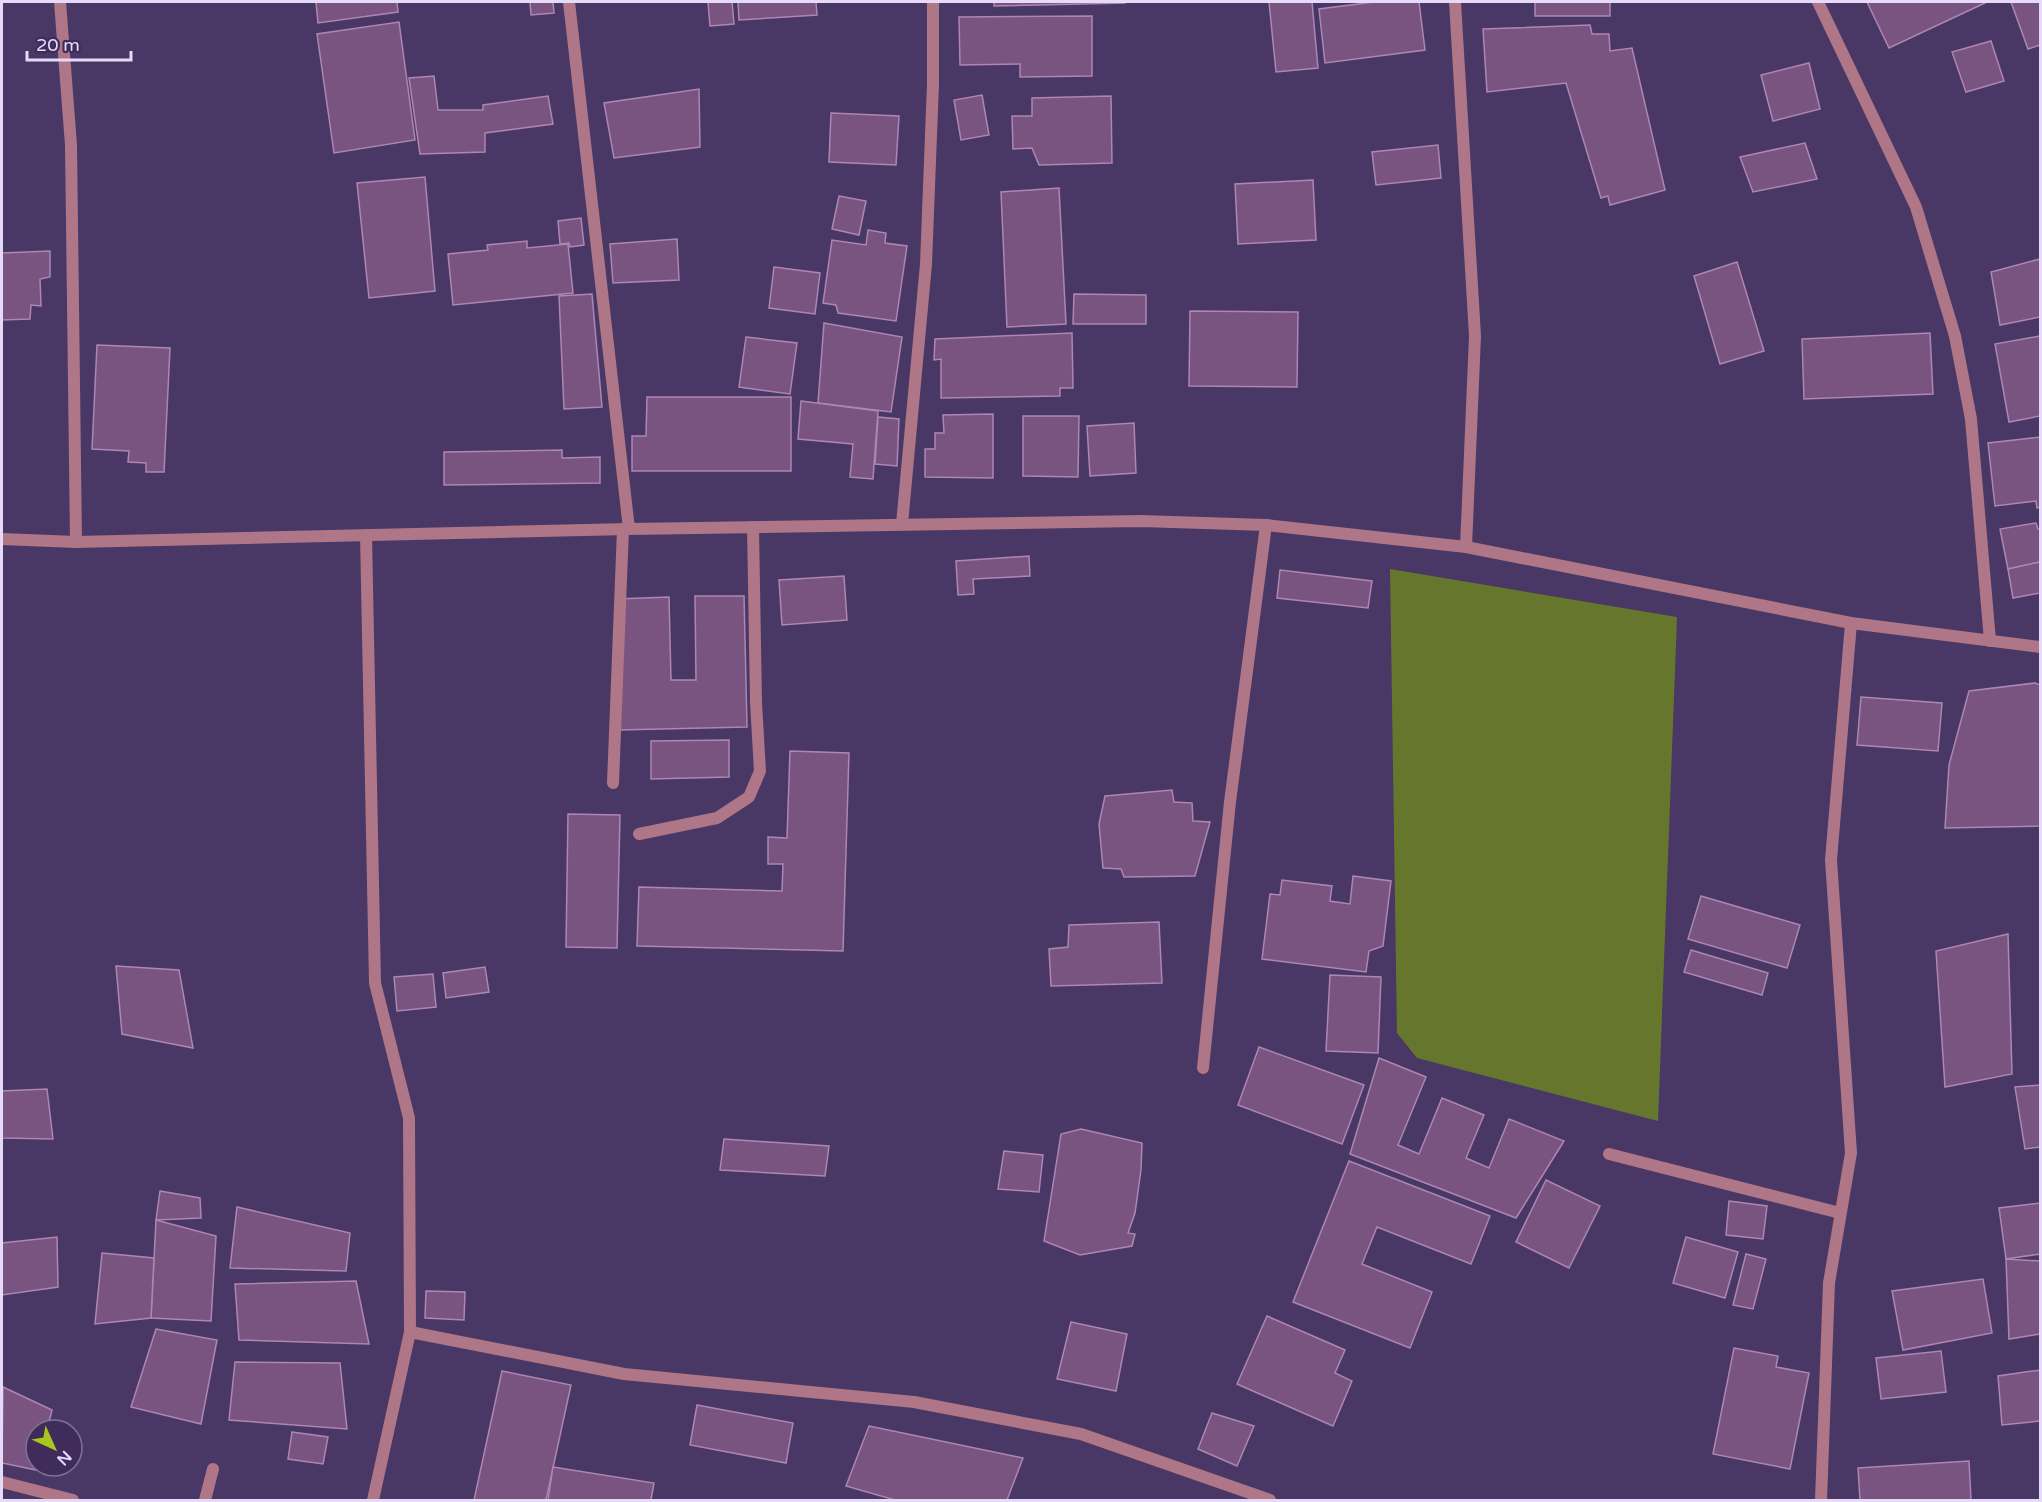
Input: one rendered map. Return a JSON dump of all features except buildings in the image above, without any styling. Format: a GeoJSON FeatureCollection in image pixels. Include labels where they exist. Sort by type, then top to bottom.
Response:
{"type":"FeatureCollection","features":[{"type":"Feature","properties":{"kind":"street"},"geometry":{"type":"LineString","coordinates":[[60,2],[71,145],[76,542]]}},
{"type":"Feature","properties":{"kind":"street"},"geometry":{"type":"LineString","coordinates":[[570,2],[626,529],[613,783]]}},
{"type":"Feature","properties":{"kind":"street"},"geometry":{"type":"LineString","coordinates":[[902,524],[926,264],[933,84],[933,2]]}},
{"type":"Feature","properties":{"kind":"street"},"geometry":{"type":"LineString","coordinates":[[1455,2],[1475,336],[1466,547]]}},
{"type":"Feature","properties":{"kind":"street"},"geometry":{"type":"LineString","coordinates":[[1818,2],[1916,207],[1954,336],[1971,419],[1990,641]]}},
{"type":"Feature","properties":{"kind":"street"},"geometry":{"type":"LineString","coordinates":[[2,539],[76,542],[626,529],[1141,521],[1266,525],[1466,547],[1851,623],[2040,647]]}},
{"type":"Feature","properties":{"kind":"street"},"geometry":{"type":"LineString","coordinates":[[1203,1068],[1230,802],[1266,525]]}},
{"type":"Feature","properties":{"kind":"street"},"geometry":{"type":"LineString","coordinates":[[639,834],[717,818],[749,797],[760,771],[756,703],[753,527]]}},
{"type":"Feature","properties":{"kind":"street"},"geometry":{"type":"LineString","coordinates":[[366,535],[375,983],[409,1118],[410,1332],[373,1500]]}},
{"type":"Feature","properties":{"kind":"street"},"geometry":{"type":"LineString","coordinates":[[1821,1500],[1829,1283],[1851,1153],[1831,860],[1851,623]]}},
{"type":"Feature","properties":{"kind":"street"},"geometry":{"type":"LineString","coordinates":[[1609,1154],[1840,1212]]}},
{"type":"Feature","properties":{"kind":"street"},"geometry":{"type":"LineString","coordinates":[[410,1332],[624,1374],[914,1402],[1082,1434],[1270,1500]]}},
{"type":"Feature","properties":{"kind":"street"},"geometry":{"type":"LineString","coordinates":[[205,1500],[213,1469]]}},
{"type":"Feature","properties":{"kind":"street"},"geometry":{"type":"LineString","coordinates":[[2,1482],[73,1500]]}},
{"type":"Feature","properties":{"kind":"green space"},"geometry":{"type":"Polygon","coordinates":[[[1390,569],[1677,617],[1658,1121],[1417,1058],[1397,1033],[1390,569]]]}}]}
